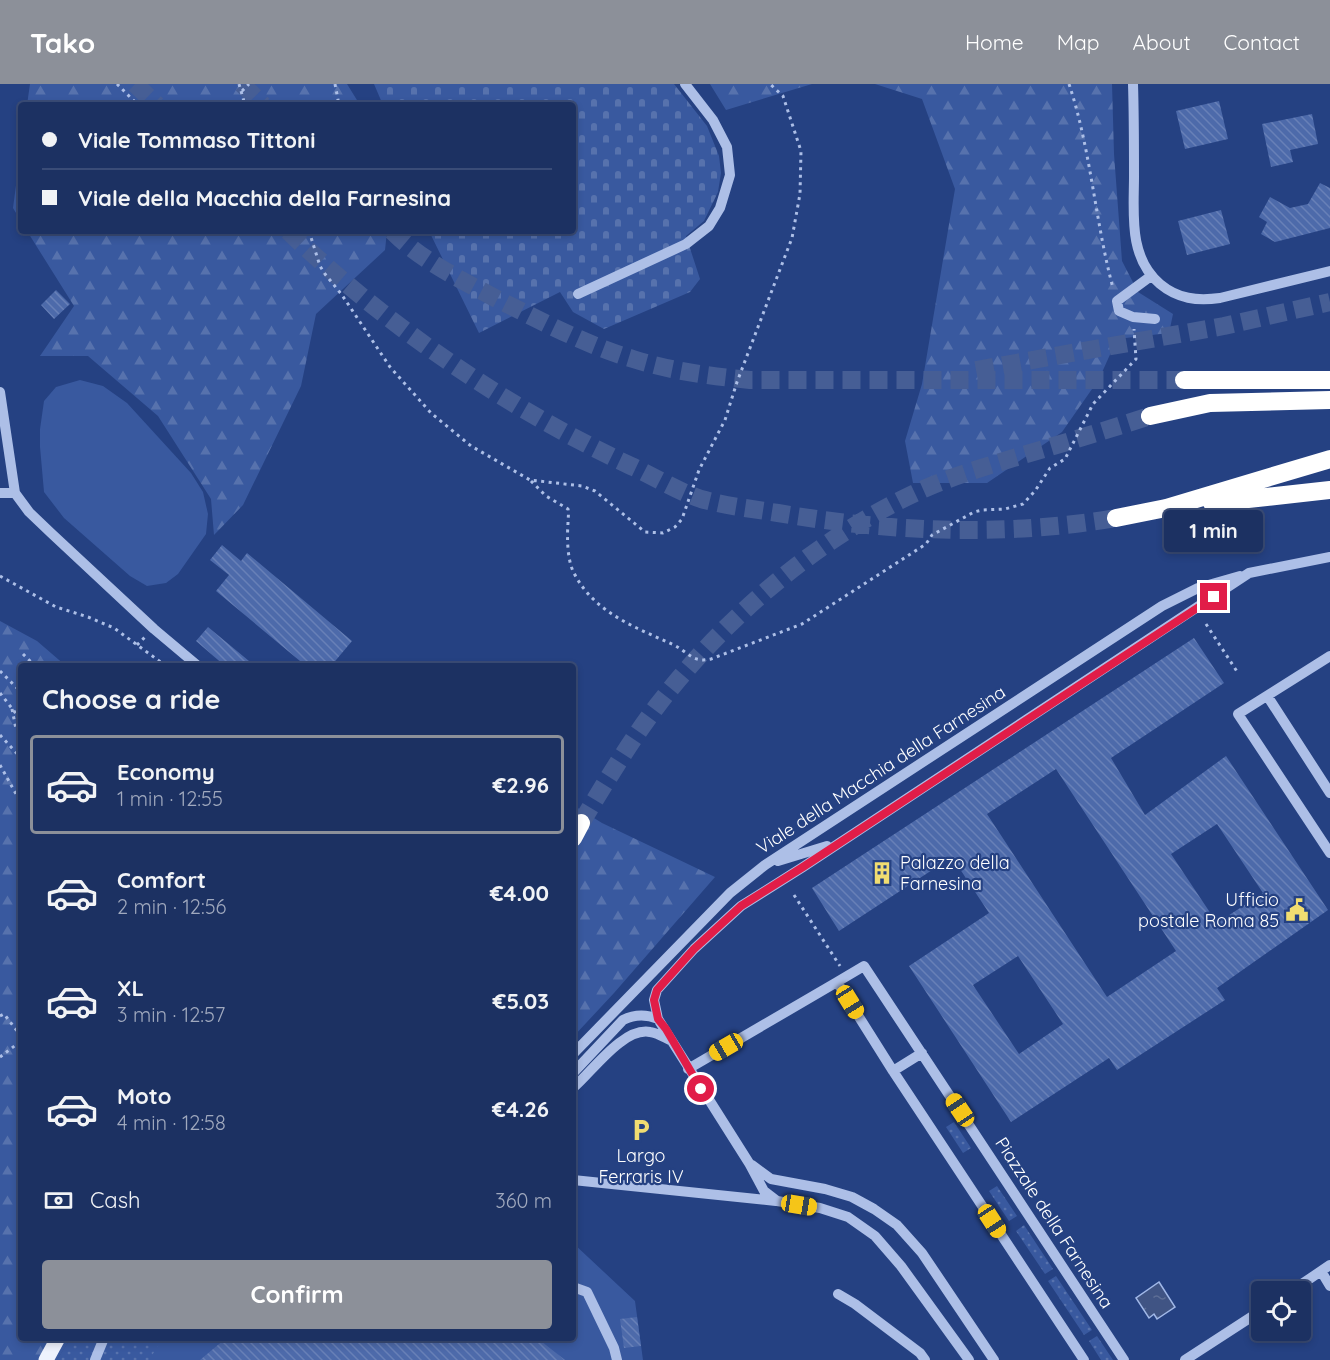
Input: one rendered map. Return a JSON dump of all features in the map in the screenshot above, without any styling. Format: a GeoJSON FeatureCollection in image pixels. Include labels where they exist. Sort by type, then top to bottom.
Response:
{"type":"FeatureCollection","features":[{"type":"Feature","properties":{"kind":"highway"},"geometry":{"type":"LineString","coordinates":[[1184,380],[1330,380]]}},
{"type":"Feature","properties":{"kind":"highway"},"geometry":{"type":"LineString","coordinates":[[1150,416],[1219,402],[1330,400]]}},
{"type":"Feature","properties":{"kind":"highway"},"geometry":{"type":"LineString","coordinates":[[1166,508],[1330,459]]}},
{"type":"Feature","properties":{"kind":"highway"},"geometry":{"type":"LineString","coordinates":[[1116,518],[1166,508],[1330,490]]}},
{"type":"Feature","properties":{"kind":"main road"},"geometry":{"type":"LineString","coordinates":[[46,1360],[56,1341]]}},
{"type":"Feature","properties":{"kind":"street"},"geometry":{"type":"LineString","coordinates":[[578,294],[686,244],[709,226],[720,208],[730,175],[727,147],[713,120],[685,84]]}},
{"type":"Feature","properties":{"kind":"street"},"geometry":{"type":"LineString","coordinates":[[1133,84],[1134,230],[1141,259],[1152,276],[1171,292],[1200,300],[1220,298],[1330,271]]}},
{"type":"Feature","properties":{"kind":"street"},"geometry":{"type":"LineString","coordinates":[[1152,276],[1117,301],[1119,311],[1133,317],[1155,319]]}},
{"type":"Feature","properties":{"kind":"street"},"geometry":{"type":"LineString","coordinates":[[0,392],[15,493],[29,512],[67,548],[195,663]]}},
{"type":"Feature","properties":{"kind":"street"},"geometry":{"type":"LineString","coordinates":[[0,493],[15,493]]}},
{"type":"Feature","properties":{"kind":"street","name":"Viale della Macchia della Farnesina"},"geometry":{"type":"LineString","coordinates":[[576,1051],[723,901],[765,865],[1162,606],[1198,588],[1249,573],[1330,557]]}},
{"type":"Feature","properties":{"kind":"street","name":"Viale della Macchia della Farnesina"},"geometry":{"type":"LineString","coordinates":[[658,1019],[654,1000],[657,990],[699,944],[741,906],[1249,573]]}},
{"type":"Feature","properties":{"kind":"street"},"geometry":{"type":"LineString","coordinates":[[1330,656],[1238,714],[1330,853]]}},
{"type":"Feature","properties":{"kind":"street"},"geometry":{"type":"LineString","coordinates":[[1268,697],[1330,793]]}},
{"type":"Feature","properties":{"kind":"street"},"geometry":{"type":"LineString","coordinates":[[765,865],[838,843]]}},
{"type":"Feature","properties":{"kind":"street","name":"Piazzale della Farnesina"},"geometry":{"type":"LineString","coordinates":[[842,979],[864,966],[1124,1360]]}},
{"type":"Feature","properties":{"kind":"street"},"geometry":{"type":"LineString","coordinates":[[688,1068],[842,979],[893,1071],[1084,1360]]}},
{"type":"Feature","properties":{"kind":"street"},"geometry":{"type":"LineString","coordinates":[[576,1070],[623,1020],[644,1015],[658,1019],[749,1163],[761,1187],[777,1202]]}},
{"type":"Feature","properties":{"kind":"street"},"geometry":{"type":"LineString","coordinates":[[576,1085],[631,1034],[650,1032],[672,1041]]}},
{"type":"Feature","properties":{"kind":"street"},"geometry":{"type":"LineString","coordinates":[[893,1071],[922,1053]]}},
{"type":"Feature","properties":{"kind":"street"},"geometry":{"type":"LineString","coordinates":[[749,1163],[771,1179],[825,1189],[852,1197],[897,1225],[922,1253],[994,1360]]}},
{"type":"Feature","properties":{"kind":"street"},"geometry":{"type":"LineString","coordinates":[[576,1180],[777,1202],[835,1213],[857,1222],[875,1236],[902,1266],[969,1360]]}},
{"type":"Feature","properties":{"kind":"street"},"geometry":{"type":"LineString","coordinates":[[1306,1281],[1325,1268],[1330,1286]]}},
{"type":"Feature","properties":{"kind":"street"},"geometry":{"type":"LineString","coordinates":[[576,1288],[587,1292],[614,1348],[617,1360]]}},
{"type":"Feature","properties":{"kind":"street"},"geometry":{"type":"LineString","coordinates":[[838,1294],[911,1346],[925,1360]]}},
{"type":"Feature","properties":{"kind":"street"},"geometry":{"type":"LineString","coordinates":[[1185,1360],[1251,1317]]}},
{"type":"Feature","properties":{"kind":"street"},"geometry":{"type":"LineString","coordinates":[[95,1360],[103,1341]]}},
{"type":"Feature","properties":{"kind":"path"},"geometry":{"type":"LineString","coordinates":[[117,84],[135,102]]}},
{"type":"Feature","properties":{"kind":"path"},"geometry":{"type":"LineString","coordinates":[[239,84],[244,102]]}},
{"type":"Feature","properties":{"kind":"path"},"geometry":{"type":"LineString","coordinates":[[242,91],[249,84]]}},
{"type":"Feature","properties":{"kind":"path"},"geometry":{"type":"LineString","coordinates":[[335,84],[338,102]]}},
{"type":"Feature","properties":{"kind":"path"},"geometry":{"type":"LineString","coordinates":[[530,480],[582,486],[595,491],[645,532],[663,533],[675,527],[682,519],[699,470],[725,420],[737,382],[792,238],[800,194],[801,151],[783,96],[770,84]]}},
{"type":"Feature","properties":{"kind":"path"},"geometry":{"type":"LineString","coordinates":[[1069,84],[1085,149],[1106,261],[1117,301]]}},
{"type":"Feature","properties":{"kind":"path"},"geometry":{"type":"LineString","coordinates":[[310,234],[320,266],[325,274],[342,295],[390,367],[431,413],[471,446],[530,480],[546,496],[568,509],[571,567],[584,588],[599,604],[628,625],[676,646],[694,659],[701,661],[802,624],[926,544],[932,535],[974,512],[1005,509],[1023,504],[1035,491],[1050,468],[1065,459],[1093,404],[1136,359],[1133,317]]}},
{"type":"Feature","properties":{"kind":"path"},"geometry":{"type":"LineString","coordinates":[[312,238],[313,234]]}},
{"type":"Feature","properties":{"kind":"path"},"geometry":{"type":"LineString","coordinates":[[0,576],[56,608],[88,617],[114,628],[162,663]]}},
{"type":"Feature","properties":{"kind":"path"},"geometry":{"type":"LineString","coordinates":[[1206,624],[1238,673]]}},
{"type":"Feature","properties":{"kind":"path"},"geometry":{"type":"LineString","coordinates":[[23,654],[32,663]]}},
{"type":"Feature","properties":{"kind":"path"},"geometry":{"type":"LineString","coordinates":[[0,671],[18,689]]}},
{"type":"Feature","properties":{"kind":"path"},"geometry":{"type":"LineString","coordinates":[[0,693],[18,716]]}},
{"type":"Feature","properties":{"kind":"path"},"geometry":{"type":"LineString","coordinates":[[11,706],[18,731]]}},
{"type":"Feature","properties":{"kind":"path"},"geometry":{"type":"LineString","coordinates":[[0,735],[18,755]]}},
{"type":"Feature","properties":{"kind":"path"},"geometry":{"type":"LineString","coordinates":[[0,765],[18,798]]}},
{"type":"Feature","properties":{"kind":"path"},"geometry":{"type":"LineString","coordinates":[[794,895],[842,979]]}},
{"type":"Feature","properties":{"kind":"path"},"geometry":{"type":"LineString","coordinates":[[0,1016],[4,1014],[18,1032]]}},
{"type":"Feature","properties":{"kind":"path"},"geometry":{"type":"LineString","coordinates":[[0,1057],[18,1043]]}},
{"type":"Feature","properties":{"kind":"green space"},"geometry":{"type":"Polygon","coordinates":[[[30,84],[347,84],[358,102],[27,102],[30,84]]]}},
{"type":"Feature","properties":{"kind":"green space"},"geometry":{"type":"Polygon","coordinates":[[[374,84],[674,84],[707,126],[719,156],[721,173],[718,192],[704,221],[686,236],[700,279],[690,292],[604,329],[573,312],[560,292],[479,333],[430,234],[576,234],[576,102],[382,102],[374,84]]]}},
{"type":"Feature","properties":{"kind":"green space"},"geometry":{"type":"Polygon","coordinates":[[[710,84],[812,84],[726,110],[710,84]]]}},
{"type":"Feature","properties":{"kind":"green space"},"geometry":{"type":"Polygon","coordinates":[[[875,84],[1112,84],[1114,154],[1122,261],[1138,292],[1173,314],[1169,333],[1117,339],[1099,379],[1062,432],[987,483],[913,483],[905,441],[922,384],[955,189],[922,99],[875,84]]]}},
{"type":"Feature","properties":{"kind":"green space"},"geometry":{"type":"Polygon","coordinates":[[[18,170],[18,216],[13,208],[18,170]]]}},
{"type":"Feature","properties":{"kind":"green space"},"geometry":{"type":"Polygon","coordinates":[[[29,234],[387,234],[385,250],[316,314],[301,386],[243,505],[214,535],[211,499],[158,416],[88,356],[40,356],[74,306],[29,234]]]}},
{"type":"Feature","properties":{"kind":"green space"},"geometry":{"type":"Polygon","coordinates":[[[80,380],[103,386],[127,403],[191,473],[203,492],[208,514],[206,534],[178,574],[166,583],[147,586],[130,576],[64,518],[44,492],[40,429],[44,401],[56,387],[80,380]]]}},
{"type":"Feature","properties":{"kind":"green space"},"geometry":{"type":"Polygon","coordinates":[[[0,621],[37,641],[63,663],[18,663],[18,1341],[69,1341],[57,1360],[0,1360],[0,621]]]}},
{"type":"Feature","properties":{"kind":"green space"},"geometry":{"type":"Polygon","coordinates":[[[576,807],[602,823],[715,877],[576,1034],[576,807]]]}},
{"type":"Feature","properties":{"kind":"green space"},"geometry":{"type":"Polygon","coordinates":[[[954,1122],[971,1148],[963,1153],[946,1127],[954,1122]]]}},
{"type":"Feature","properties":{"kind":"green space"},"geometry":{"type":"Polygon","coordinates":[[[997,1186],[1017,1216],[1009,1221],[989,1191],[997,1186]]]}},
{"type":"Feature","properties":{"kind":"green space"},"geometry":{"type":"Polygon","coordinates":[[[1024,1225],[1053,1269],[1045,1274],[1016,1231],[1024,1225]]]}},
{"type":"Feature","properties":{"kind":"green space"},"geometry":{"type":"Polygon","coordinates":[[[576,1246],[635,1301],[643,1360],[57,1360],[69,1341],[576,1341],[576,1246]]]}},
{"type":"Feature","properties":{"kind":"green space"},"geometry":{"type":"Polygon","coordinates":[[[1056,1276],[1092,1330],[1084,1335],[1048,1281],[1056,1276]]]}},
{"type":"Feature","properties":{"kind":"green space"},"geometry":{"type":"Polygon","coordinates":[[[1097,1336],[1113,1360],[1101,1360],[1089,1341],[1097,1336]]]}},
{"type":"Feature","properties":{"kind":"green space"},"geometry":{"type":"Polygon","coordinates":[[[69,1341],[161,1341],[149,1360],[57,1360],[69,1341]]]}},
{"type":"Feature","properties":{"kind":"water"},"geometry":{"type":"Polygon","coordinates":[[[1159,1282],[1175,1307],[1157,1319],[1154,1314],[1149,1318],[1136,1298],[1159,1282]]]}},
{"type":"Feature","properties":{"kind":"building"},"geometry":{"type":"Polygon","coordinates":[[[1219,101],[1228,139],[1185,149],[1176,111],[1219,101]]]}},
{"type":"Feature","properties":{"kind":"building"},"geometry":{"type":"Polygon","coordinates":[[[1312,114],[1318,144],[1290,150],[1293,162],[1271,167],[1262,124],[1312,114]]]}},
{"type":"Feature","properties":{"kind":"building"},"geometry":{"type":"Polygon","coordinates":[[[1320,183],[1330,188],[1330,228],[1275,242],[1261,234],[1267,222],[1259,217],[1270,197],[1290,208],[1308,204],[1320,183]]]}},
{"type":"Feature","properties":{"kind":"building"},"geometry":{"type":"Polygon","coordinates":[[[1221,210],[1230,244],[1187,255],[1178,221],[1221,210]]]}},
{"type":"Feature","properties":{"kind":"building"},"geometry":{"type":"Polygon","coordinates":[[[56,290],[70,304],[54,319],[41,305],[56,290]]]}},
{"type":"Feature","properties":{"kind":"building"},"geometry":{"type":"Polygon","coordinates":[[[222,545],[241,561],[247,553],[352,641],[334,663],[302,663],[216,591],[229,575],[210,560],[222,545]]]}},
{"type":"Feature","properties":{"kind":"building"},"geometry":{"type":"Polygon","coordinates":[[[208,627],[251,663],[222,663],[196,641],[208,627]]]}},
{"type":"Feature","properties":{"kind":"building","name":"Palazzo della Farnesina"},"geometry":{"type":"Polygon","coordinates":[[[1194,638],[1224,683],[1111,758],[1145,815],[1226,756],[1328,910],[1217,988],[1225,1000],[1117,1070],[1109,1058],[1011,1122],[909,966],[989,913],[952,857],[839,931],[812,888],[1194,638]],[[1056,769],[987,814],[1107,997],[1176,951],[1056,769]],[[1217,824],[1171,854],[1217,923],[1263,893],[1217,824]],[[1018,956],[973,985],[1019,1054],[1063,1024],[1018,956]]]}},
{"type":"Feature","properties":{"kind":"building"},"geometry":{"type":"Polygon","coordinates":[[[637,1317],[641,1346],[624,1348],[620,1319],[637,1317]]]}},
{"type":"Feature","properties":{"kind":"building"},"geometry":{"type":"Polygon","coordinates":[[[223,1341],[541,1341],[565,1360],[200,1360],[223,1341]]]}},
{"type":"Feature","properties":{"kind":"tunnel"},"geometry":{"type":"LineString","coordinates":[[135,84],[154,102]]}},
{"type":"Feature","properties":{"kind":"tunnel"},"geometry":{"type":"LineString","coordinates":[[242,84],[260,102]]}},
{"type":"Feature","properties":{"kind":"tunnel"},"geometry":{"type":"LineString","coordinates":[[291,234],[366,300],[407,332],[493,391],[584,443],[701,499],[820,519],[947,530],[1032,528],[1116,518]]}},
{"type":"Feature","properties":{"kind":"tunnel"},"geometry":{"type":"LineString","coordinates":[[395,234],[416,252],[442,269],[548,325],[616,353],[676,370],[750,380],[1184,380]]}},
{"type":"Feature","properties":{"kind":"tunnel"},"geometry":{"type":"LineString","coordinates":[[976,370],[1224,326],[1330,302]]}},
{"type":"Feature","properties":{"kind":"tunnel"},"geometry":{"type":"LineString","coordinates":[[581,823],[637,734],[684,673],[745,610],[813,553],[887,507],[937,483],[1150,416]]}},
{"type":"Feature","properties":{"kind":"place","name":"Palazzo della Farnesina"},"geometry":{"type":"Point","coordinates":[882,873]}},
{"type":"Feature","properties":{"kind":"place","name":"Ufficio postale Roma 85"},"geometry":{"type":"Point","coordinates":[1297,910]}},
{"type":"Feature","properties":{"kind":"place","name":"Largo Ferraris IV"},"geometry":{"type":"Point","coordinates":[641,1130]}},
{"type":"Feature","properties":{"kind":"route"},"geometry":{"type":"LineString","coordinates":[[701,1089],[658,1019],[654,1000],[660,985],[694,949],[741,906],[1214,597]]}}]}
